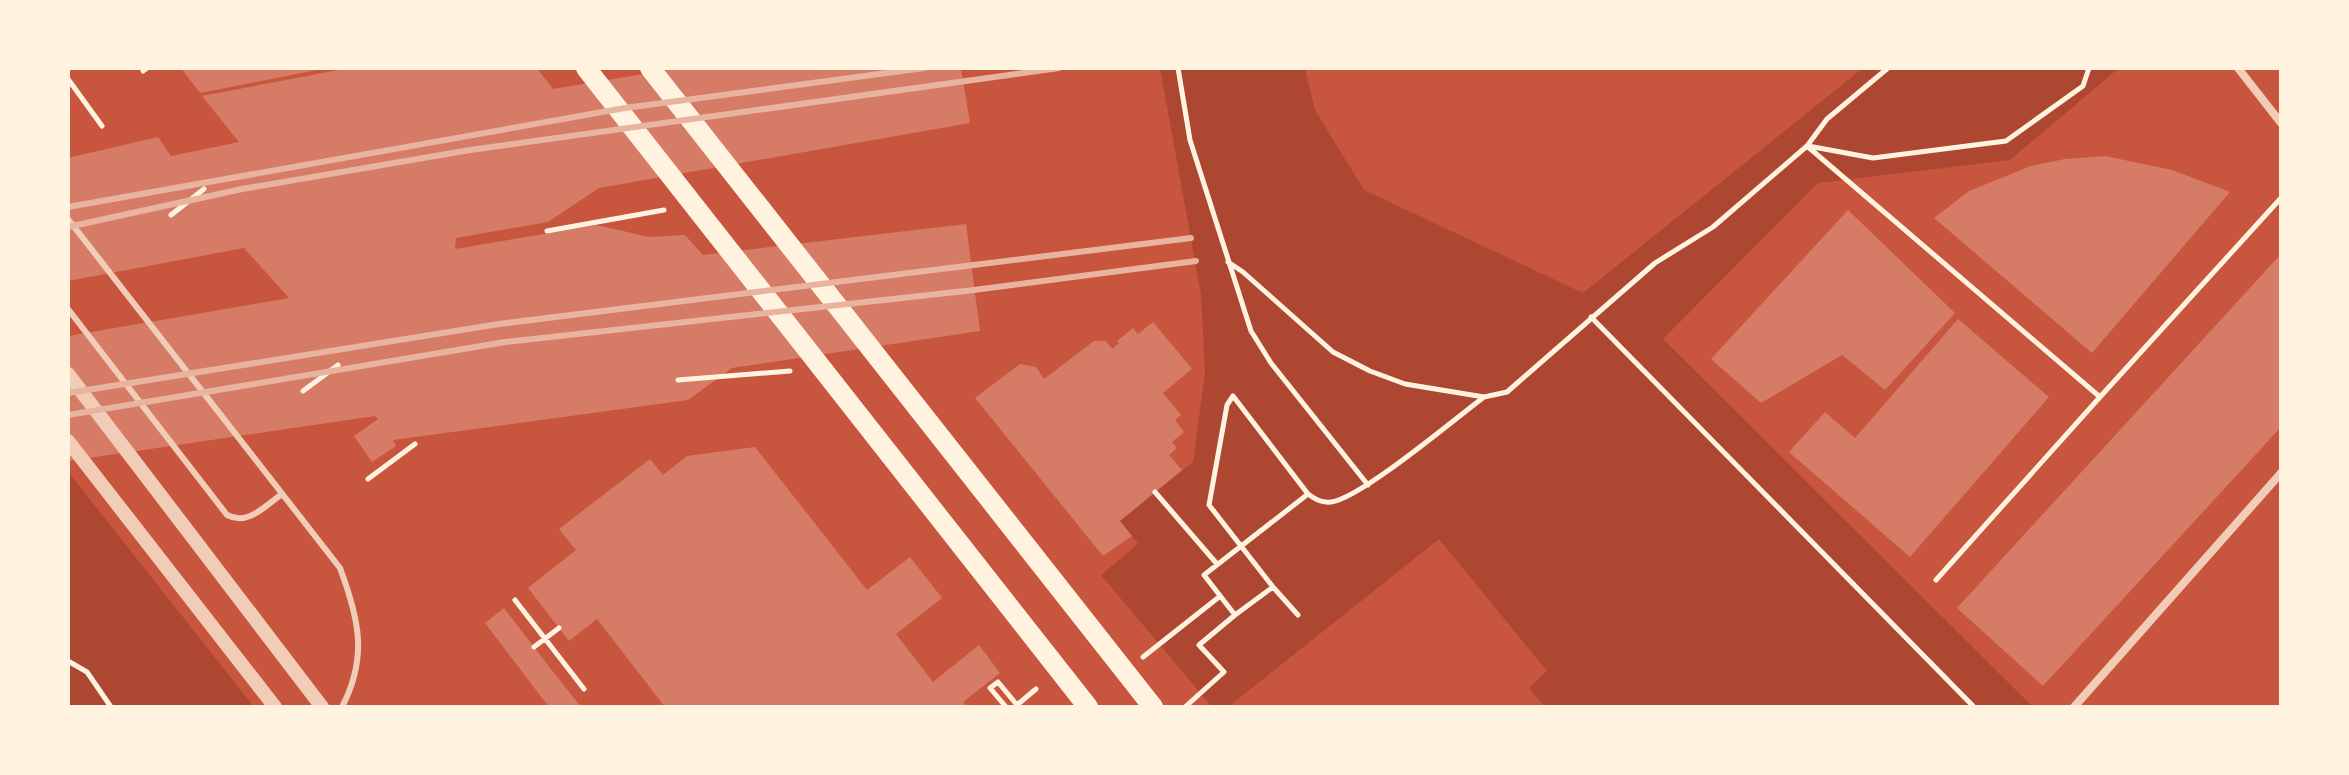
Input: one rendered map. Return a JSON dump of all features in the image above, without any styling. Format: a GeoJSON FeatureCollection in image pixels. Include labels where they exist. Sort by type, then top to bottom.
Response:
{"type":"FeatureCollection","features":[{"type":"Feature","properties":{"kind":"main road"},"geometry":{"type":"LineString","coordinates":[[586,68],[1088,707]]}},
{"type":"Feature","properties":{"kind":"main road"},"geometry":{"type":"LineString","coordinates":[[650,68],[1153,707]]}},
{"type":"Feature","properties":{"kind":"street"},"geometry":{"type":"LineString","coordinates":[[2238,68],[2281,123]]}},
{"type":"Feature","properties":{"kind":"street"},"geometry":{"type":"LineString","coordinates":[[68,374],[322,707]]}},
{"type":"Feature","properties":{"kind":"street"},"geometry":{"type":"LineString","coordinates":[[68,441],[275,707]]}},
{"type":"Feature","properties":{"kind":"street"},"geometry":{"type":"LineString","coordinates":[[2074,707],[2281,473]]}},
{"type":"Feature","properties":{"kind":"lane"},"geometry":{"type":"LineString","coordinates":[[68,219],[340,568],[353,603],[359,644],[354,679],[342,707]]}},
{"type":"Feature","properties":{"kind":"lane"},"geometry":{"type":"LineString","coordinates":[[68,309],[227,515],[235,519],[248,518],[282,494]]}},
{"type":"Feature","properties":{"kind":"path"},"geometry":{"type":"LineString","coordinates":[[1178,68],[1190,140],[1251,331],[1271,363],[1368,485]]}},
{"type":"Feature","properties":{"kind":"path"},"geometry":{"type":"LineString","coordinates":[[1228,262],[1333,352],[1370,371],[1405,384],[1484,397],[1507,392],[1655,263],[1713,227],[1807,146],[1827,119],[1888,68]]}},
{"type":"Feature","properties":{"kind":"path"},"geometry":{"type":"LineString","coordinates":[[1807,146],[1873,158],[2006,141],[2083,86],[2089,68]]}},
{"type":"Feature","properties":{"kind":"path"},"geometry":{"type":"LineString","coordinates":[[68,79],[102,126]]}},
{"type":"Feature","properties":{"kind":"path"},"geometry":{"type":"LineString","coordinates":[[1807,146],[2100,397]]}},
{"type":"Feature","properties":{"kind":"path"},"geometry":{"type":"LineString","coordinates":[[171,215],[204,189]]}},
{"type":"Feature","properties":{"kind":"path"},"geometry":{"type":"LineString","coordinates":[[1936,580],[2281,198]]}},
{"type":"Feature","properties":{"kind":"path"},"geometry":{"type":"LineString","coordinates":[[547,231],[666,209]]}},
{"type":"Feature","properties":{"kind":"path"},"geometry":{"type":"LineString","coordinates":[[1591,317],[1974,707]]}},
{"type":"Feature","properties":{"kind":"path"},"geometry":{"type":"LineString","coordinates":[[303,391],[338,365]]}},
{"type":"Feature","properties":{"kind":"path"},"geometry":{"type":"LineString","coordinates":[[678,380],[791,371]]}},
{"type":"Feature","properties":{"kind":"path"},"geometry":{"type":"LineString","coordinates":[[1298,615],[1209,505],[1227,405],[1233,396],[1308,494],[1318,501],[1333,502],[1368,485],[1484,397]]}},
{"type":"Feature","properties":{"kind":"path"},"geometry":{"type":"LineString","coordinates":[[368,479],[415,444]]}},
{"type":"Feature","properties":{"kind":"path"},"geometry":{"type":"LineString","coordinates":[[1155,492],[1217,564]]}},
{"type":"Feature","properties":{"kind":"path"},"geometry":{"type":"LineString","coordinates":[[1235,615],[1204,575],[1308,494]]}},
{"type":"Feature","properties":{"kind":"path"},"geometry":{"type":"LineString","coordinates":[[1185,707],[1224,672],[1199,645],[1273,587]]}},
{"type":"Feature","properties":{"kind":"path"},"geometry":{"type":"LineString","coordinates":[[1162,642],[1219,597]]}},
{"type":"Feature","properties":{"kind":"path"},"geometry":{"type":"LineString","coordinates":[[515,600],[584,689]]}},
{"type":"Feature","properties":{"kind":"path"},"geometry":{"type":"LineString","coordinates":[[534,647],[559,628]]}},
{"type":"Feature","properties":{"kind":"path"},"geometry":{"type":"LineString","coordinates":[[68,661],[87,672],[111,707]]}},
{"type":"Feature","properties":{"kind":"path"},"geometry":{"type":"LineString","coordinates":[[1006,707],[990,688],[998,682],[1017,705],[1036,689]]}},
{"type":"Feature","properties":{"kind":"shaded area"},"geometry":{"type":"Polygon","coordinates":[[[1160,68],[1305,68],[1315,110],[1364,190],[1583,293],[1863,68],[2119,68],[2010,160],[1818,183],[1663,339],[2033,707],[1545,707],[1529,688],[1547,671],[1439,539],[1228,707],[1212,707],[1101,575],[1138,544],[1120,521],[1193,462],[1205,373],[1201,294],[1160,68]]]}},
{"type":"Feature","properties":{"kind":"shaded area"},"geometry":{"type":"Polygon","coordinates":[[[69,473],[254,707],[68,707],[69,473]]]}},
{"type":"Feature","properties":{"kind":"building"},"geometry":{"type":"Polygon","coordinates":[[[181,68],[322,68],[322,69],[200,93],[181,68]]]}},
{"type":"Feature","properties":{"kind":"building"},"geometry":{"type":"Polygon","coordinates":[[[349,68],[537,68],[553,89],[680,68],[961,68],[970,123],[599,188],[548,222],[456,238],[455,249],[597,225],[649,237],[685,235],[703,255],[966,224],[980,331],[732,368],[688,400],[393,440],[396,446],[372,462],[354,436],[378,419],[375,416],[68,461],[68,336],[289,298],[244,248],[68,281],[68,158],[158,137],[171,156],[239,142],[202,96],[349,68]]]}},
{"type":"Feature","properties":{"kind":"building"},"geometry":{"type":"Polygon","coordinates":[[[2105,156],[2172,170],[2230,192],[2092,353],[1934,218],[1969,191],[2031,166],[2105,156]]]}},
{"type":"Feature","properties":{"kind":"building"},"geometry":{"type":"Polygon","coordinates":[[[1848,210],[1955,313],[1885,390],[1842,355],[1761,403],[1711,359],[1848,210]]]}},
{"type":"Feature","properties":{"kind":"building"},"geometry":{"type":"Polygon","coordinates":[[[2281,254],[2281,427],[2043,686],[1957,608],[2281,254]]]}},
{"type":"Feature","properties":{"kind":"building"},"geometry":{"type":"Polygon","coordinates":[[[1958,319],[2049,397],[1910,557],[1789,452],[1825,412],[1855,438],[1958,319]]]}},
{"type":"Feature","properties":{"kind":"building"},"geometry":{"type":"Polygon","coordinates":[[[1153,322],[1192,369],[1163,393],[1181,415],[1175,420],[1184,432],[1172,442],[1177,448],[1169,455],[1182,470],[1120,521],[1132,536],[1103,556],[975,398],[1020,364],[1036,367],[1044,379],[1094,341],[1106,341],[1112,349],[1133,328],[1138,334],[1153,322]]]}},
{"type":"Feature","properties":{"kind":"building"},"geometry":{"type":"Polygon","coordinates":[[[755,447],[867,590],[910,557],[942,598],[896,634],[933,682],[979,645],[1000,673],[963,702],[967,707],[665,707],[597,619],[569,641],[528,588],[576,550],[559,529],[650,459],[663,475],[687,456],[755,447]]]}},
{"type":"Feature","properties":{"kind":"building"},"geometry":{"type":"Polygon","coordinates":[[[504,608],[581,707],[549,707],[485,623],[504,608]]]}},
{"type":"Feature","properties":{"kind":"railway"},"geometry":{"type":"LineString","coordinates":[[68,207],[625,108],[924,68]]}},
{"type":"Feature","properties":{"kind":"railway"},"geometry":{"type":"LineString","coordinates":[[68,227],[242,189],[470,150],[1059,68]]}},
{"type":"Feature","properties":{"kind":"railway"},"geometry":{"type":"LineString","coordinates":[[68,393],[499,324],[1191,238]]}},
{"type":"Feature","properties":{"kind":"railway"},"geometry":{"type":"LineString","coordinates":[[68,415],[505,342],[974,290],[1196,261]]}}]}
